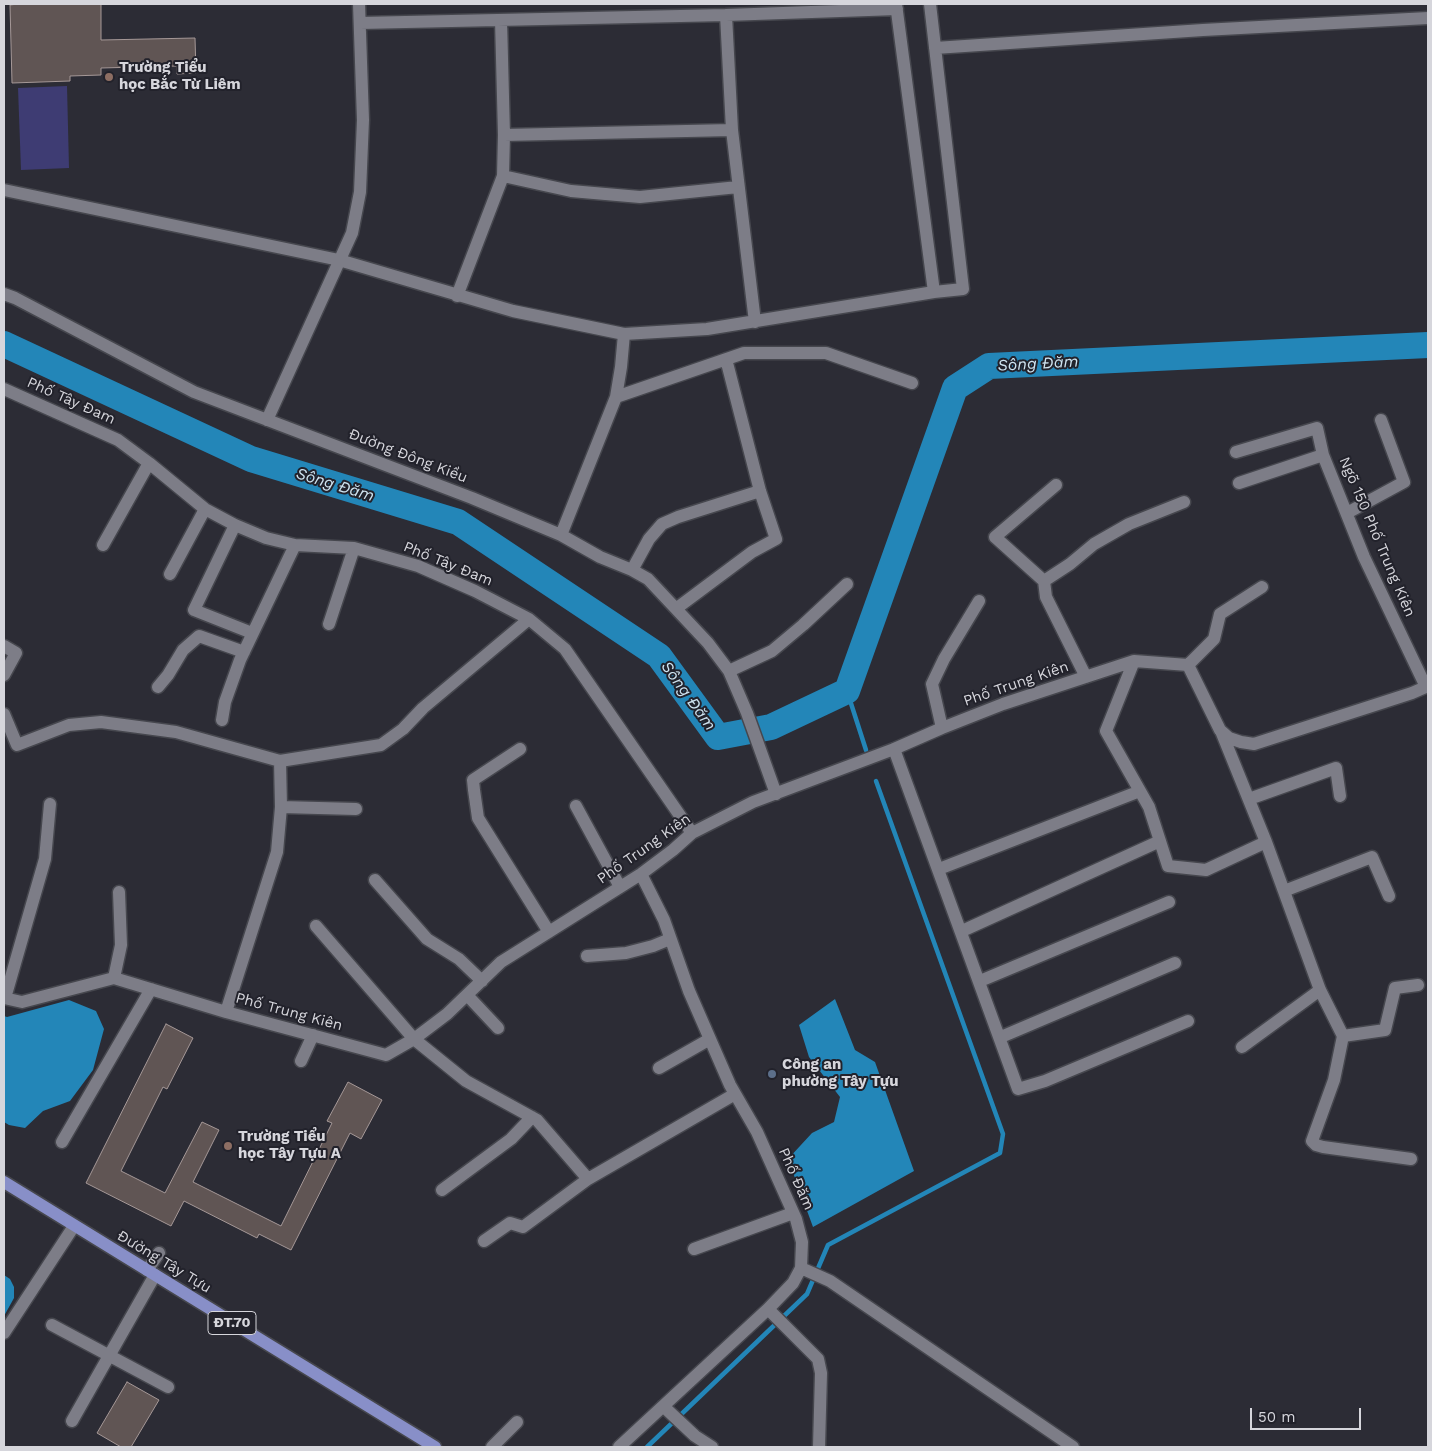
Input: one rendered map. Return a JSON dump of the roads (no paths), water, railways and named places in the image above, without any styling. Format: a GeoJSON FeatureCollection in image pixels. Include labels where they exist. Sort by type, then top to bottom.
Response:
{"type":"FeatureCollection","features":[{"type":"Feature","properties":{"kind":"main road","name":"Đường Tây Tựu"},"geometry":{"type":"LineString","coordinates":[[4,1182],[435,1447]]}},
{"type":"Feature","properties":{"kind":"street"},"geometry":{"type":"LineString","coordinates":[[267,420],[352,233],[360,192],[363,120],[359,4]]}},
{"type":"Feature","properties":{"kind":"street"},"geometry":{"type":"LineString","coordinates":[[4,190],[339,260],[513,311],[624,334],[707,329],[934,292],[963,289],[930,4]]}},
{"type":"Feature","properties":{"kind":"street"},"geometry":{"type":"LineString","coordinates":[[360,23],[726,14],[897,6],[934,292]]}},
{"type":"Feature","properties":{"kind":"street"},"geometry":{"type":"LineString","coordinates":[[726,14],[732,130],[754,322]]}},
{"type":"Feature","properties":{"kind":"street"},"geometry":{"type":"LineString","coordinates":[[935,48],[1202,30],[1428,18]]}},
{"type":"Feature","properties":{"kind":"street"},"geometry":{"type":"LineString","coordinates":[[457,296],[503,176],[504,135],[501,20]]}},
{"type":"Feature","properties":{"kind":"street"},"geometry":{"type":"LineString","coordinates":[[504,135],[732,130]]}},
{"type":"Feature","properties":{"kind":"street"},"geometry":{"type":"LineString","coordinates":[[503,176],[571,191],[640,197],[738,187]]}},
{"type":"Feature","properties":{"kind":"street","name":"Đường Đông Kiều"},"geometry":{"type":"LineString","coordinates":[[4,294],[194,392],[472,498],[561,535],[600,557],[632,570],[648,580],[677,608],[729,670],[748,713],[776,794]]}},
{"type":"Feature","properties":{"kind":"street"},"geometry":{"type":"LineString","coordinates":[[561,535],[616,397],[622,367],[624,334]]}},
{"type":"Feature","properties":{"kind":"street"},"geometry":{"type":"LineString","coordinates":[[616,397],[744,353],[826,354],[912,383]]}},
{"type":"Feature","properties":{"kind":"street"},"geometry":{"type":"LineString","coordinates":[[677,608],[752,552],[776,539],[760,491],[726,359]]}},
{"type":"Feature","properties":{"kind":"street","name":"Phố Tây Đam"},"geometry":{"type":"LineString","coordinates":[[4,389],[118,440],[149,462],[205,509],[235,525],[266,538],[295,545],[354,548],[418,566],[475,591],[529,619],[565,649],[692,833]]}},
{"type":"Feature","properties":{"kind":"street"},"geometry":{"type":"LineString","coordinates":[[1347,513],[1404,482],[1381,420]]}},
{"type":"Feature","properties":{"kind":"street","name":"Ngõ 150 Phố Trung Kiên"},"geometry":{"type":"LineString","coordinates":[[1236,452],[1317,428],[1323,455],[1364,556],[1427,687]]}},
{"type":"Feature","properties":{"kind":"street"},"geometry":{"type":"LineString","coordinates":[[1239,483],[1323,455]]}},
{"type":"Feature","properties":{"kind":"street"},"geometry":{"type":"LineString","coordinates":[[103,545],[149,462]]}},
{"type":"Feature","properties":{"kind":"street"},"geometry":{"type":"LineString","coordinates":[[1056,485],[994,538],[1044,581],[1046,597],[1086,677]]}},
{"type":"Feature","properties":{"kind":"street"},"geometry":{"type":"LineString","coordinates":[[632,570],[649,539],[662,524],[678,517],[760,491]]}},
{"type":"Feature","properties":{"kind":"street"},"geometry":{"type":"LineString","coordinates":[[1044,581],[1070,564],[1094,544],[1130,524],[1184,502]]}},
{"type":"Feature","properties":{"kind":"street"},"geometry":{"type":"LineString","coordinates":[[170,574],[205,509]]}},
{"type":"Feature","properties":{"kind":"street"},"geometry":{"type":"LineString","coordinates":[[235,525],[194,610],[252,633]]}},
{"type":"Feature","properties":{"kind":"street"},"geometry":{"type":"LineString","coordinates":[[222,720],[225,702],[244,652],[295,545]]}},
{"type":"Feature","properties":{"kind":"street"},"geometry":{"type":"LineString","coordinates":[[329,624],[354,548]]}},
{"type":"Feature","properties":{"kind":"street"},"geometry":{"type":"LineString","coordinates":[[729,670],[772,651],[847,584]]}},
{"type":"Feature","properties":{"kind":"street"},"geometry":{"type":"LineString","coordinates":[[1262,587],[1220,614],[1214,639],[1188,665],[1220,730],[1249,799],[1320,990],[1342,1036],[1334,1080],[1312,1141],[1316,1145],[1323,1147],[1411,1159]]}},
{"type":"Feature","properties":{"kind":"street"},"geometry":{"type":"LineString","coordinates":[[942,728],[932,684],[944,659],[980,601]]}},
{"type":"Feature","properties":{"kind":"street"},"geometry":{"type":"LineString","coordinates":[[4,714],[17,745],[69,725],[101,722],[176,732],[280,761],[381,745],[403,729],[423,708],[529,619]]}},
{"type":"Feature","properties":{"kind":"street"},"geometry":{"type":"LineString","coordinates":[[158,687],[168,675],[183,650],[199,636],[244,652]]}},
{"type":"Feature","properties":{"kind":"street"},"geometry":{"type":"LineString","coordinates":[[4,646],[16,654],[4,675]]}},
{"type":"Feature","properties":{"kind":"street"},"geometry":{"type":"LineString","coordinates":[[1134,661],[1106,731],[1149,807],[1168,866],[1206,870],[1266,842]]}},
{"type":"Feature","properties":{"kind":"street","name":"Phố Trung Kiên"},"geometry":{"type":"LineString","coordinates":[[114,978],[226,1012],[386,1055],[414,1039],[447,1014],[501,962],[641,874],[692,833],[753,802],[891,750],[1002,704],[1134,661],[1188,665]]}},
{"type":"Feature","properties":{"kind":"street"},"geometry":{"type":"LineString","coordinates":[[1220,730],[1228,738],[1254,744],[1412,694],[1427,687]]}},
{"type":"Feature","properties":{"kind":"street"},"geometry":{"type":"LineString","coordinates":[[520,749],[473,780],[478,818],[549,932]]}},
{"type":"Feature","properties":{"kind":"street"},"geometry":{"type":"LineString","coordinates":[[891,750],[939,869],[1018,1089],[1045,1081],[1188,1021]]}},
{"type":"Feature","properties":{"kind":"street"},"geometry":{"type":"LineString","coordinates":[[226,1012],[277,852],[281,807],[280,761]]}},
{"type":"Feature","properties":{"kind":"street"},"geometry":{"type":"LineString","coordinates":[[1249,799],[1336,768],[1340,796]]}},
{"type":"Feature","properties":{"kind":"street"},"geometry":{"type":"LineString","coordinates":[[939,869],[1140,791]]}},
{"type":"Feature","properties":{"kind":"street"},"geometry":{"type":"LineString","coordinates":[[50,804],[45,859],[4,998],[22,1002],[114,978],[121,945],[119,892]]}},
{"type":"Feature","properties":{"kind":"street"},"geometry":{"type":"LineString","coordinates":[[576,806],[620,887]]}},
{"type":"Feature","properties":{"kind":"street"},"geometry":{"type":"LineString","coordinates":[[281,807],[356,809]]}},
{"type":"Feature","properties":{"kind":"street"},"geometry":{"type":"LineString","coordinates":[[962,931],[1160,841]]}},
{"type":"Feature","properties":{"kind":"street"},"geometry":{"type":"LineString","coordinates":[[1284,891],[1372,857],[1389,896]]}},
{"type":"Feature","properties":{"kind":"street","name":"Phố Đăm"},"geometry":{"type":"LineString","coordinates":[[641,874],[664,920],[689,991],[710,1039],[735,1094],[757,1132],[794,1213],[802,1242],[804,1268]]}},
{"type":"Feature","properties":{"kind":"street"},"geometry":{"type":"LineString","coordinates":[[375,880],[427,939],[459,959],[482,981]]}},
{"type":"Feature","properties":{"kind":"street"},"geometry":{"type":"LineString","coordinates":[[980,981],[1169,902]]}},
{"type":"Feature","properties":{"kind":"street"},"geometry":{"type":"LineString","coordinates":[[316,926],[414,1039],[466,1081],[538,1120],[588,1179]]}},
{"type":"Feature","properties":{"kind":"street"},"geometry":{"type":"LineString","coordinates":[[587,956],[626,953],[653,946],[670,939]]}},
{"type":"Feature","properties":{"kind":"street"},"geometry":{"type":"LineString","coordinates":[[1001,1038],[1175,963]]}},
{"type":"Feature","properties":{"kind":"street"},"geometry":{"type":"LineString","coordinates":[[1342,1036],[1385,1030],[1394,988],[1418,985]]}},
{"type":"Feature","properties":{"kind":"street"},"geometry":{"type":"LineString","coordinates":[[62,1142],[151,989]]}},
{"type":"Feature","properties":{"kind":"street"},"geometry":{"type":"LineString","coordinates":[[1242,1047],[1320,990]]}},
{"type":"Feature","properties":{"kind":"street"},"geometry":{"type":"LineString","coordinates":[[467,995],[498,1028]]}},
{"type":"Feature","properties":{"kind":"street"},"geometry":{"type":"LineString","coordinates":[[301,1061],[313,1035]]}},
{"type":"Feature","properties":{"kind":"street"},"geometry":{"type":"LineString","coordinates":[[659,1068],[710,1039]]}},
{"type":"Feature","properties":{"kind":"street"},"geometry":{"type":"LineString","coordinates":[[484,1241],[510,1224],[523,1227],[588,1179],[735,1094]]}},
{"type":"Feature","properties":{"kind":"street"},"geometry":{"type":"LineString","coordinates":[[442,1190],[511,1139],[532,1117]]}},
{"type":"Feature","properties":{"kind":"street"},"geometry":{"type":"LineString","coordinates":[[694,1249],[794,1213]]}},
{"type":"Feature","properties":{"kind":"street"},"geometry":{"type":"LineString","coordinates":[[4,1333],[74,1226]]}},
{"type":"Feature","properties":{"kind":"street"},"geometry":{"type":"LineString","coordinates":[[72,1421],[109,1356],[159,1254]]}},
{"type":"Feature","properties":{"kind":"street"},"geometry":{"type":"LineString","coordinates":[[619,1447],[770,1311],[804,1268],[830,1280],[1073,1447]]}},
{"type":"Feature","properties":{"kind":"street"},"geometry":{"type":"LineString","coordinates":[[770,1311],[818,1359],[821,1373],[818,1447]]}},
{"type":"Feature","properties":{"kind":"street"},"geometry":{"type":"LineString","coordinates":[[52,1325],[168,1387]]}},
{"type":"Feature","properties":{"kind":"street"},"geometry":{"type":"LineString","coordinates":[[665,1407],[695,1436],[712,1447]]}},
{"type":"Feature","properties":{"kind":"street"},"geometry":{"type":"LineString","coordinates":[[492,1447],[517,1422]]}},
{"type":"Feature","properties":{"kind":"water"},"geometry":{"type":"Polygon","coordinates":[[[835,999],[855,1050],[875,1062],[914,1171],[813,1227],[788,1159],[812,1133],[834,1122],[840,1097],[809,1057],[799,1025],[835,999]]]}},
{"type":"Feature","properties":{"kind":"water"},"geometry":{"type":"Polygon","coordinates":[[[69,1000],[96,1011],[104,1029],[93,1070],[70,1101],[43,1111],[25,1128],[9,1125],[4,1122],[4,1016],[7,1017],[69,1000]]]}},
{"type":"Feature","properties":{"kind":"water"},"geometry":{"type":"Polygon","coordinates":[[[4,1275],[10,1279],[14,1287],[14,1298],[4,1316],[4,1275]]]}},
{"type":"Feature","properties":{"kind":"waterway","name":"Sông Đăm"},"geometry":{"type":"LineString","coordinates":[[4,344],[251,459],[458,522],[659,656],[718,737],[771,727],[847,691],[955,388],[989,366],[1428,345]]}},
{"type":"Feature","properties":{"kind":"waterway"},"geometry":{"type":"LineString","coordinates":[[847,691],[866,750]]}},
{"type":"Feature","properties":{"kind":"waterway"},"geometry":{"type":"LineString","coordinates":[[647,1447],[807,1294],[828,1245],[1000,1153],[1003,1134],[876,781]]}},
{"type":"Feature","properties":{"kind":"place","name":"Trường Tiểu học Bắc Từ Liêm"},"geometry":{"type":"Point","coordinates":[109,77]}},
{"type":"Feature","properties":{"kind":"place","name":"Công an phường Tây Tựu"},"geometry":{"type":"Point","coordinates":[772,1074]}},
{"type":"Feature","properties":{"kind":"place","name":"Trường Tiểu học Tây Tựu A"},"geometry":{"type":"Point","coordinates":[228,1146]}}]}
